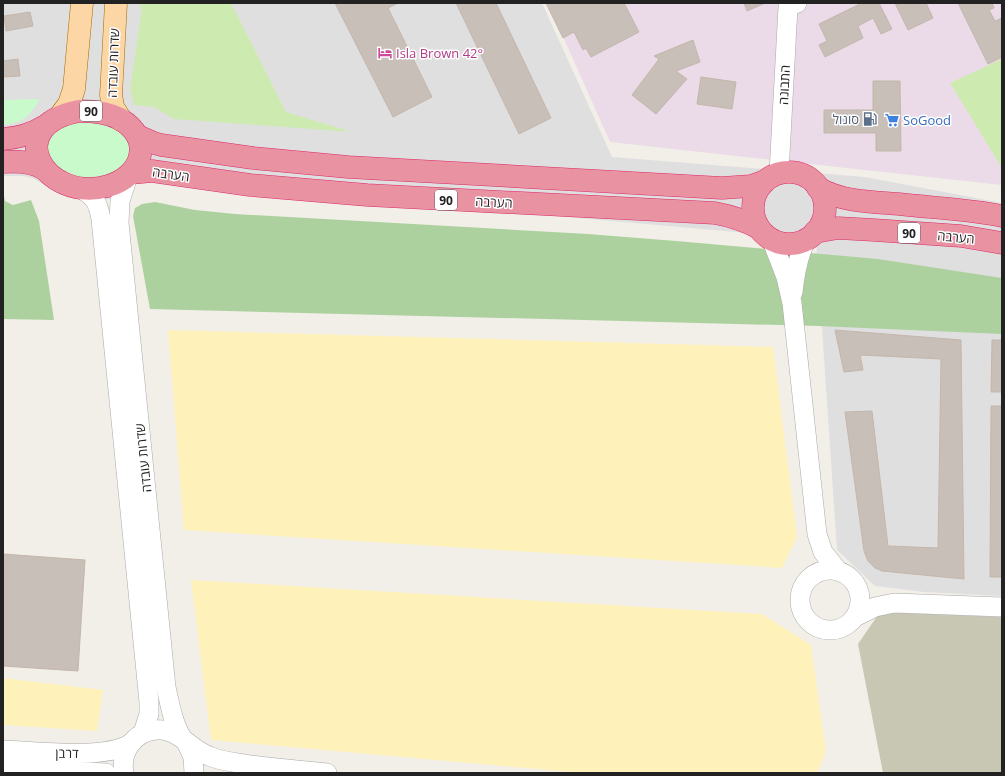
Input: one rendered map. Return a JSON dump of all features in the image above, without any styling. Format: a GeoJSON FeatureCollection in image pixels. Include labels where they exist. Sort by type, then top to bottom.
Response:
{"type":"FeatureCollection","features":[{"type":"Feature","properties":{"kind":"highway","name":"90"},"geometry":{"type":"LineString","coordinates":[[3,139],[28,135],[52,121],[74,112],[89,111],[110,114],[133,129],[138,136]]}},
{"type":"Feature","properties":{"kind":"highway","name":"90"},"geometry":{"type":"LineString","coordinates":[[44,169],[36,155],[35,147],[37,140],[52,121]]}},
{"type":"Feature","properties":{"kind":"highway","name":"הערבה"},"geometry":{"type":"LineString","coordinates":[[138,136],[161,145],[229,155],[348,167],[722,188],[751,186],[772,177]]}},
{"type":"Feature","properties":{"kind":"highway"},"geometry":{"type":"LineString","coordinates":[[130,174],[140,159],[141,151],[138,136]]}},
{"type":"Feature","properties":{"kind":"highway","name":"90"},"geometry":{"type":"LineString","coordinates":[[3,162],[25,162],[37,165],[58,180],[76,187],[87,188],[108,186],[119,182],[130,174]]}},
{"type":"Feature","properties":{"kind":"highway","name":"הערבה"},"geometry":{"type":"LineString","coordinates":[[130,174],[152,171],[250,185],[353,194],[715,213],[746,220],[765,233]]}},
{"type":"Feature","properties":{"kind":"highway"},"geometry":{"type":"LineString","coordinates":[[795,172],[806,176],[816,183],[818,188],[822,193],[825,205],[824,217],[819,228],[801,242],[789,244],[777,242],[765,233],[754,217],[753,205],[756,194],[772,177],[795,172]]}},
{"type":"Feature","properties":{"kind":"highway","name":"הערבה"},"geometry":{"type":"LineString","coordinates":[[818,188],[830,195],[854,200],[965,210],[1002,216]]}},
{"type":"Feature","properties":{"kind":"highway","name":"הערבה"},"geometry":{"type":"LineString","coordinates":[[811,235],[826,229],[838,228],[961,236],[1002,243]]}},
{"type":"Feature","properties":{"kind":"main road"},"geometry":{"type":"LineString","coordinates":[[52,121],[69,104],[74,89],[82,3]]}},
{"type":"Feature","properties":{"kind":"main road","name":"שדרות עובדה"},"geometry":{"type":"LineString","coordinates":[[116,3],[110,95],[121,120]]}},
{"type":"Feature","properties":{"kind":"street","name":"התבונה"},"geometry":{"type":"LineString","coordinates":[[772,177],[788,7],[797,3]]}},
{"type":"Feature","properties":{"kind":"street","name":"שדרות עובדה"},"geometry":{"type":"LineString","coordinates":[[130,174],[120,201],[119,223],[166,687],[176,729],[194,757],[194,773]]}},
{"type":"Feature","properties":{"kind":"street","name":"שדרות עובדה"},"geometry":{"type":"LineString","coordinates":[[76,187],[86,191],[94,198],[97,203],[101,219],[149,702],[147,721],[136,739],[124,754],[124,773]]}},
{"type":"Feature","properties":{"kind":"street"},"geometry":{"type":"LineString","coordinates":[[765,233],[786,278],[792,303],[817,534],[816,560],[810,577],[803,587],[800,602],[802,609],[809,621],[820,628],[827,630],[843,627],[855,617],[884,604],[908,602]]}},
{"type":"Feature","properties":{"kind":"street"},"geometry":{"type":"LineString","coordinates":[[792,303],[797,264],[803,246],[811,235]]}},
{"type":"Feature","properties":{"kind":"street"},"geometry":{"type":"LineString","coordinates":[[817,534],[823,552],[838,571]]}},
{"type":"Feature","properties":{"kind":"street"},"geometry":{"type":"LineString","coordinates":[[810,577],[826,570],[838,571],[848,575],[860,588],[884,598],[908,602],[1002,607]]}},
{"type":"Feature","properties":{"kind":"street"},"geometry":{"type":"LineString","coordinates":[[855,583],[859,591],[860,600],[859,609],[855,617]]}},
{"type":"Feature","properties":{"kind":"street","name":"דרבן"},"geometry":{"type":"LineString","coordinates":[[3,750],[82,753],[110,751],[150,731],[163,730],[177,734],[198,752],[211,757],[261,767],[327,773]]}},
{"type":"Feature","properties":{"kind":"street","name":"דרבן"},"geometry":{"type":"LineString","coordinates":[[3,768],[106,773]]}},
{"type":"Feature","properties":{"kind":"shaded area"},"geometry":{"type":"Polygon","coordinates":[[[3,3],[542,3],[612,157],[865,177],[1002,203],[1002,596],[924,592],[875,586],[837,550],[816,239],[139,179],[118,198],[99,200],[63,194],[32,178],[23,176],[3,176],[3,3]]]}},
{"type":"Feature","properties":{"kind":"shaded area"},"geometry":{"type":"Polygon","coordinates":[[[548,3],[1002,3],[1002,185],[610,142],[548,3]]]}},
{"type":"Feature","properties":{"kind":"shaded area"},"geometry":{"type":"Polygon","coordinates":[[[880,612],[1002,617],[1002,773],[883,773],[858,644],[880,612]]]}},
{"type":"Feature","properties":{"kind":"green space"},"geometry":{"type":"Polygon","coordinates":[[[139,3],[231,3],[286,112],[352,132],[174,119],[154,107],[134,105],[130,89],[142,9],[139,3]]]}},
{"type":"Feature","properties":{"kind":"green space"},"geometry":{"type":"Polygon","coordinates":[[[1002,59],[1002,168],[950,83],[1002,59]]]}},
{"type":"Feature","properties":{"kind":"green space"},"geometry":{"type":"Polygon","coordinates":[[[40,99],[33,110],[25,118],[3,125],[3,100],[40,99]]]}},
{"type":"Feature","properties":{"kind":"green space"},"geometry":{"type":"Polygon","coordinates":[[[99,121],[121,131],[131,146],[129,161],[113,174],[87,179],[69,175],[51,163],[46,142],[56,130],[68,124],[99,121]]]}},
{"type":"Feature","properties":{"kind":"green space"},"geometry":{"type":"Polygon","coordinates":[[[3,190],[5,201],[13,205],[31,200],[39,221],[54,320],[3,319],[3,190]]]}},
{"type":"Feature","properties":{"kind":"green space"},"geometry":{"type":"Polygon","coordinates":[[[155,202],[195,210],[235,214],[588,234],[878,259],[1002,278],[1002,334],[818,326],[150,309],[133,216],[135,208],[142,204],[155,202]]]}},
{"type":"Feature","properties":{"kind":"sand"},"geometry":{"type":"Polygon","coordinates":[[[168,330],[773,347],[797,537],[782,568],[184,530],[168,330]]]}},
{"type":"Feature","properties":{"kind":"sand"},"geometry":{"type":"Polygon","coordinates":[[[191,580],[762,614],[811,645],[826,752],[817,773],[582,773],[211,740],[191,580]]]}},
{"type":"Feature","properties":{"kind":"sand"},"geometry":{"type":"Polygon","coordinates":[[[3,678],[103,690],[97,731],[3,725],[3,678]]]}},
{"type":"Feature","properties":{"kind":"building","name":"Isla Brown 42°"},"geometry":{"type":"Polygon","coordinates":[[[335,3],[398,3],[388,8],[432,97],[393,117],[335,3]]]}},
{"type":"Feature","properties":{"kind":"building"},"geometry":{"type":"Polygon","coordinates":[[[456,3],[496,3],[551,118],[519,134],[456,3]]]}},
{"type":"Feature","properties":{"kind":"building"},"geometry":{"type":"Polygon","coordinates":[[[546,3],[624,3],[639,32],[591,57],[586,48],[583,50],[574,32],[563,38],[546,3]]]}},
{"type":"Feature","properties":{"kind":"building"},"geometry":{"type":"Polygon","coordinates":[[[744,3],[763,3],[763,4],[747,11],[744,3]]]}},
{"type":"Feature","properties":{"kind":"building"},"geometry":{"type":"Polygon","coordinates":[[[862,3],[879,3],[892,29],[881,34],[873,18],[858,26],[863,38],[825,57],[819,45],[827,41],[819,24],[862,3]]]}},
{"type":"Feature","properties":{"kind":"building"},"geometry":{"type":"Polygon","coordinates":[[[895,3],[926,3],[933,18],[908,30],[895,3]]]}},
{"type":"Feature","properties":{"kind":"building"},"geometry":{"type":"Polygon","coordinates":[[[958,3],[992,3],[994,8],[989,10],[995,21],[1002,18],[1002,57],[988,64],[958,3]]]}},
{"type":"Feature","properties":{"kind":"building"},"geometry":{"type":"Polygon","coordinates":[[[30,12],[33,26],[6,31],[4,16],[30,12]]]}},
{"type":"Feature","properties":{"kind":"building"},"geometry":{"type":"Polygon","coordinates":[[[693,40],[700,62],[676,71],[687,79],[656,114],[632,95],[659,59],[654,56],[693,40]]]}},
{"type":"Feature","properties":{"kind":"building"},"geometry":{"type":"Polygon","coordinates":[[[18,59],[20,76],[3,77],[3,61],[18,59]]]}},
{"type":"Feature","properties":{"kind":"building"},"geometry":{"type":"Polygon","coordinates":[[[701,77],[736,82],[732,109],[697,104],[701,77]]]}},
{"type":"Feature","properties":{"kind":"building"},"geometry":{"type":"Polygon","coordinates":[[[873,81],[900,81],[901,151],[876,151],[876,133],[824,133],[824,110],[873,110],[873,81]]]}},
{"type":"Feature","properties":{"kind":"building"},"geometry":{"type":"Polygon","coordinates":[[[835,330],[961,340],[964,579],[882,571],[875,568],[868,561],[864,551],[845,412],[872,411],[888,546],[938,548],[941,359],[860,355],[863,370],[844,372],[835,330]]]}},
{"type":"Feature","properties":{"kind":"building"},"geometry":{"type":"Polygon","coordinates":[[[992,340],[1002,340],[1002,392],[991,392],[992,340]]]}},
{"type":"Feature","properties":{"kind":"building"},"geometry":{"type":"Polygon","coordinates":[[[991,406],[1002,406],[1002,577],[990,577],[991,406]]]}},
{"type":"Feature","properties":{"kind":"building"},"geometry":{"type":"Polygon","coordinates":[[[3,554],[85,560],[78,671],[3,666],[3,554]]]}},
{"type":"Feature","properties":{"kind":"place","name":"Isla Brown 42°"},"geometry":{"type":"Point","coordinates":[385,53]}},
{"type":"Feature","properties":{"kind":"place","name":"סונול"},"geometry":{"type":"Point","coordinates":[870,119]}},
{"type":"Feature","properties":{"kind":"place","name":"SoGood"},"geometry":{"type":"Point","coordinates":[892,120]}}]}
